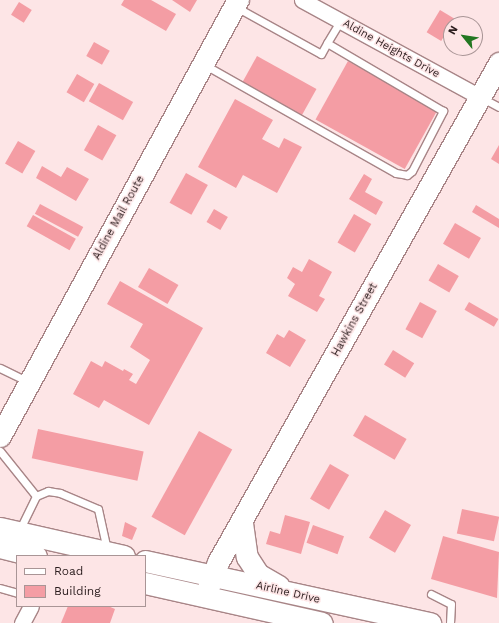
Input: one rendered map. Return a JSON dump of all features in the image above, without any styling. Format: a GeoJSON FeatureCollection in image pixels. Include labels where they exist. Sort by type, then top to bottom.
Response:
{"type":"FeatureCollection","features":[{"type":"Feature","properties":{"kind":"main road","name":"Aldine Mail Route"},"geometry":{"type":"LineString","coordinates":[[0,436],[237,3]]}},
{"type":"Feature","properties":{"kind":"main road","name":"Hawkins Street"},"geometry":{"type":"LineString","coordinates":[[208,586],[499,62]]}},
{"type":"Feature","properties":{"kind":"main road"},"geometry":{"type":"LineString","coordinates":[[242,523],[247,557],[258,574],[293,594]]}},
{"type":"Feature","properties":{"kind":"main road"},"geometry":{"type":"LineString","coordinates":[[9,530],[116,554]]}},
{"type":"Feature","properties":{"kind":"main road"},"geometry":{"type":"LineString","coordinates":[[0,547],[32,555]]}},
{"type":"Feature","properties":{"kind":"main road","name":"Airline Drive"},"geometry":{"type":"LineString","coordinates":[[146,561],[208,586],[322,623]]}},
{"type":"Feature","properties":{"kind":"main road","name":"Airline Drive"},"geometry":{"type":"LineString","coordinates":[[146,583],[208,586],[293,594],[430,623]]}},
{"type":"Feature","properties":{"kind":"street","name":"Aldine Heights Drive"},"geometry":{"type":"LineString","coordinates":[[302,0],[480,97]]}},
{"type":"Feature","properties":{"kind":"street"},"geometry":{"type":"LineString","coordinates":[[22,623],[30,607]]}},
{"type":"Feature","properties":{"kind":"lane"},"geometry":{"type":"LineString","coordinates":[[237,3],[321,54],[340,21]]}},
{"type":"Feature","properties":{"kind":"lane"},"geometry":{"type":"LineString","coordinates":[[203,64],[396,173],[407,175],[412,172],[443,111],[327,43]]}},
{"type":"Feature","properties":{"kind":"lane"},"geometry":{"type":"LineString","coordinates":[[480,97],[499,107]]}},
{"type":"Feature","properties":{"kind":"lane"},"geometry":{"type":"LineString","coordinates":[[0,368],[29,382]]}},
{"type":"Feature","properties":{"kind":"lane"},"geometry":{"type":"LineString","coordinates":[[0,451],[36,496]]}},
{"type":"Feature","properties":{"kind":"lane"},"geometry":{"type":"LineString","coordinates":[[9,530],[36,496],[48,491],[60,492],[98,509],[116,554]]}},
{"type":"Feature","properties":{"kind":"lane"},"geometry":{"type":"LineString","coordinates":[[0,588],[16,593]]}},
{"type":"Feature","properties":{"kind":"lane"},"geometry":{"type":"LineString","coordinates":[[430,594],[451,604],[450,623]]}},
{"type":"Feature","properties":{"kind":"building"},"geometry":{"type":"Polygon","coordinates":[[[124,0],[151,0],[176,14],[166,31],[121,5],[124,0]]]}},
{"type":"Feature","properties":{"kind":"building"},"geometry":{"type":"Polygon","coordinates":[[[172,0],[197,0],[190,12],[172,0]]]}},
{"type":"Feature","properties":{"kind":"building"},"geometry":{"type":"Polygon","coordinates":[[[19,2],[32,10],[24,23],[11,15],[19,2]]]}},
{"type":"Feature","properties":{"kind":"building"},"geometry":{"type":"Polygon","coordinates":[[[440,10],[450,16],[443,16],[443,38],[441,41],[427,32],[440,10]]]}},
{"type":"Feature","properties":{"kind":"building"},"geometry":{"type":"Polygon","coordinates":[[[94,42],[110,51],[102,65],[86,56],[94,42]]]}},
{"type":"Feature","properties":{"kind":"building"},"geometry":{"type":"Polygon","coordinates":[[[257,56],[316,89],[301,116],[242,83],[257,56]]]}},
{"type":"Feature","properties":{"kind":"building"},"geometry":{"type":"Polygon","coordinates":[[[348,61],[437,110],[405,169],[316,120],[348,61]]]}},
{"type":"Feature","properties":{"kind":"building"},"geometry":{"type":"Polygon","coordinates":[[[77,74],[94,84],[84,102],[66,92],[77,74]]]}},
{"type":"Feature","properties":{"kind":"building"},"geometry":{"type":"Polygon","coordinates":[[[99,83],[133,102],[123,120],[89,101],[99,83]]]}},
{"type":"Feature","properties":{"kind":"building"},"geometry":{"type":"Polygon","coordinates":[[[235,99],[273,120],[262,139],[279,148],[284,138],[302,147],[277,193],[243,175],[236,188],[198,167],[235,99]]]}},
{"type":"Feature","properties":{"kind":"building"},"geometry":{"type":"Polygon","coordinates":[[[98,125],[116,135],[102,161],[84,150],[98,125]]]}},
{"type":"Feature","properties":{"kind":"building"},"geometry":{"type":"Polygon","coordinates":[[[18,141],[35,151],[22,174],[5,164],[18,141]]]}},
{"type":"Feature","properties":{"kind":"building"},"geometry":{"type":"Polygon","coordinates":[[[499,145],[499,164],[491,159],[499,145]]]}},
{"type":"Feature","properties":{"kind":"building"},"geometry":{"type":"Polygon","coordinates":[[[42,166],[61,177],[67,167],[89,179],[76,201],[36,178],[42,166]]]}},
{"type":"Feature","properties":{"kind":"building"},"geometry":{"type":"Polygon","coordinates":[[[186,173],[208,185],[191,215],[170,203],[186,173]]]}},
{"type":"Feature","properties":{"kind":"building"},"geometry":{"type":"Polygon","coordinates":[[[364,174],[372,179],[365,192],[383,202],[376,215],[349,199],[364,174]]]}},
{"type":"Feature","properties":{"kind":"building"},"geometry":{"type":"Polygon","coordinates":[[[40,204],[83,227],[78,237],[35,214],[40,204]]]}},
{"type":"Feature","properties":{"kind":"building"},"geometry":{"type":"Polygon","coordinates":[[[476,205],[499,219],[499,228],[472,212],[476,205]]]}},
{"type":"Feature","properties":{"kind":"building"},"geometry":{"type":"Polygon","coordinates":[[[214,209],[228,217],[220,230],[206,222],[214,209]]]}},
{"type":"Feature","properties":{"kind":"building"},"geometry":{"type":"Polygon","coordinates":[[[354,214],[371,224],[355,253],[338,243],[354,214]]]}},
{"type":"Feature","properties":{"kind":"building"},"geometry":{"type":"Polygon","coordinates":[[[33,215],[76,239],[70,250],[27,226],[33,215]]]}},
{"type":"Feature","properties":{"kind":"building"},"geometry":{"type":"Polygon","coordinates":[[[455,223],[481,238],[469,259],[443,244],[455,223]]]}},
{"type":"Feature","properties":{"kind":"building"},"geometry":{"type":"Polygon","coordinates":[[[309,259],[332,272],[319,296],[325,299],[317,312],[288,296],[295,284],[287,278],[293,267],[302,272],[309,259]]]}},
{"type":"Feature","properties":{"kind":"building"},"geometry":{"type":"Polygon","coordinates":[[[438,264],[459,276],[449,292],[428,280],[438,264]]]}},
{"type":"Feature","properties":{"kind":"building"},"geometry":{"type":"Polygon","coordinates":[[[149,268],[178,285],[167,304],[138,287],[149,268]]]}},
{"type":"Feature","properties":{"kind":"building"},"geometry":{"type":"Polygon","coordinates":[[[120,281],[203,328],[149,425],[104,400],[99,408],[73,394],[91,361],[102,367],[105,361],[123,371],[124,369],[133,374],[129,380],[136,384],[150,360],[130,347],[143,324],[107,304],[120,281]]]}},
{"type":"Feature","properties":{"kind":"building"},"geometry":{"type":"Polygon","coordinates":[[[420,302],[437,311],[422,338],[405,329],[420,302]]]}},
{"type":"Feature","properties":{"kind":"building"},"geometry":{"type":"Polygon","coordinates":[[[469,302],[498,319],[494,327],[464,310],[469,302]]]}},
{"type":"Feature","properties":{"kind":"building"},"geometry":{"type":"Polygon","coordinates":[[[289,330],[306,340],[290,367],[266,353],[277,334],[284,338],[289,330]]]}},
{"type":"Feature","properties":{"kind":"building"},"geometry":{"type":"Polygon","coordinates":[[[393,350],[414,363],[405,378],[384,364],[393,350]]]}},
{"type":"Feature","properties":{"kind":"building"},"geometry":{"type":"Polygon","coordinates":[[[365,415],[407,439],[395,460],[353,436],[365,415]]]}},
{"type":"Feature","properties":{"kind":"building"},"geometry":{"type":"Polygon","coordinates":[[[38,429],[144,451],[137,481],[32,458],[38,429]]]}},
{"type":"Feature","properties":{"kind":"building"},"geometry":{"type":"Polygon","coordinates":[[[199,431],[232,449],[185,535],[151,517],[199,431]]]}},
{"type":"Feature","properties":{"kind":"building"},"geometry":{"type":"Polygon","coordinates":[[[330,464],[349,475],[329,510],[310,499],[330,464]]]}},
{"type":"Feature","properties":{"kind":"building"},"geometry":{"type":"Polygon","coordinates":[[[462,509],[499,517],[494,541],[457,533],[462,509]]]}},
{"type":"Feature","properties":{"kind":"building"},"geometry":{"type":"Polygon","coordinates":[[[385,510],[411,525],[395,553],[369,538],[385,510]]]}},
{"type":"Feature","properties":{"kind":"building"},"geometry":{"type":"Polygon","coordinates":[[[285,515],[310,522],[301,554],[266,544],[270,531],[280,534],[285,515]]]}},
{"type":"Feature","properties":{"kind":"building"},"geometry":{"type":"Polygon","coordinates":[[[125,522],[137,528],[132,540],[122,536],[125,522]]]}},
{"type":"Feature","properties":{"kind":"building"},"geometry":{"type":"Polygon","coordinates":[[[313,525],[344,536],[338,554],[307,543],[313,525]]]}},
{"type":"Feature","properties":{"kind":"building"},"geometry":{"type":"Polygon","coordinates":[[[443,536],[499,552],[497,598],[431,579],[443,536]]]}},
{"type":"Feature","properties":{"kind":"building"},"geometry":{"type":"Polygon","coordinates":[[[68,607],[110,607],[115,609],[110,623],[61,623],[68,607]]]}}]}
